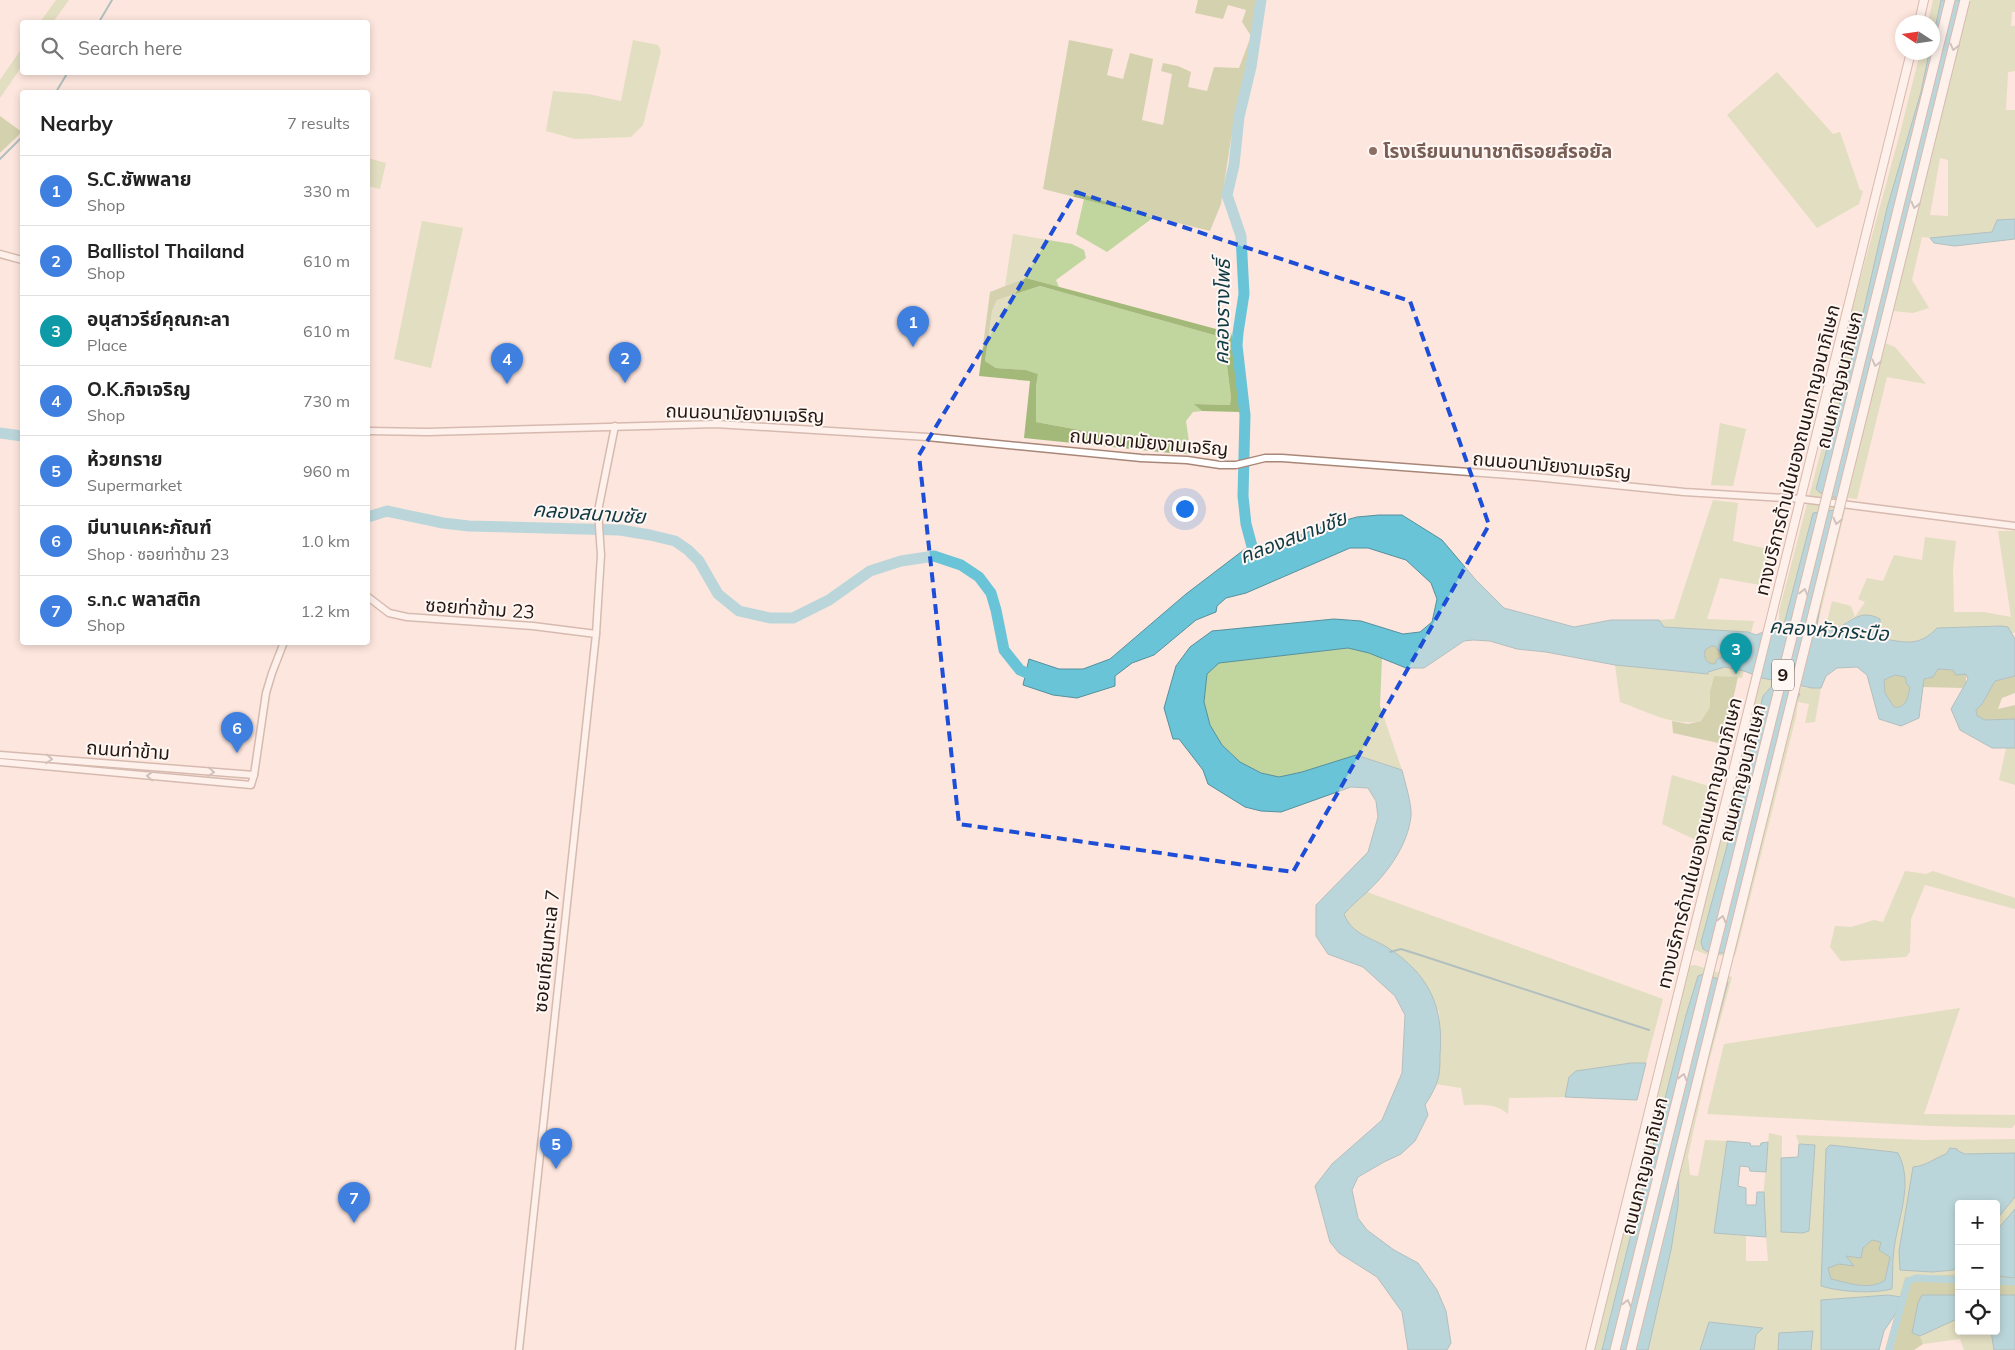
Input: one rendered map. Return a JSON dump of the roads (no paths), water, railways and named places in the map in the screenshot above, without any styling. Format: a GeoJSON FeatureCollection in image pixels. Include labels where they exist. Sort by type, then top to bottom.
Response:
{"type":"FeatureCollection","features":[{"type":"Feature","properties":{"kind":"highway","name":"ถนนกาญจนาภิเษก"},"geometry":{"type":"LineString","coordinates":[[1615,1350],[1950,0]]}},
{"type":"Feature","properties":{"kind":"highway","name":"ถนนกาญจนาภิเษก"},"geometry":{"type":"LineString","coordinates":[[1631,1350],[1965,0]]}},
{"type":"Feature","properties":{"kind":"main road"},"geometry":{"type":"LineString","coordinates":[[1920,15],[1924,0]]}},
{"type":"Feature","properties":{"kind":"main road","name":"ทางบริการด้านในของถนนกาญจนาภิเษก"},"geometry":{"type":"LineString","coordinates":[[1590,1350],[1909,60]]}},
{"type":"Feature","properties":{"kind":"street"},"geometry":{"type":"LineString","coordinates":[[0,254],[20,259]]}},
{"type":"Feature","properties":{"kind":"street","name":"ถนนอนามัยงามเจริญ"},"geometry":{"type":"LineString","coordinates":[[370,431],[419,432],[716,424],[860,432],[1141,458],[1186,460],[1216,465],[1236,465],[1265,458],[1292,459],[1536,477],[1667,490],[1802,499],[2015,526]]}},
{"type":"Feature","properties":{"kind":"street","name":"ซอยเทียนทะเล 7"},"geometry":{"type":"LineString","coordinates":[[519,1350],[596,634],[601,555],[597,525],[599,504],[615,426]]}},
{"type":"Feature","properties":{"kind":"street","name":"ซอยท่าข้าม 23"},"geometry":{"type":"LineString","coordinates":[[370,599],[389,613],[406,617],[534,626],[596,634]]}},
{"type":"Feature","properties":{"kind":"street"},"geometry":{"type":"LineString","coordinates":[[254,775],[266,693],[283,645]]}},
{"type":"Feature","properties":{"kind":"street","name":"ถนนท่าข้าม"},"geometry":{"type":"LineString","coordinates":[[0,754],[254,775],[251,785],[0,762]]}},
{"type":"Feature","properties":{"kind":"water"},"geometry":{"type":"Polygon","coordinates":[[[1941,0],[1968,0],[1845,499],[1829,496],[1822,494],[1816,489],[1858,335],[1887,208],[1921,92],[1928,60],[1940,60],[1940,15],[1938,15],[1941,0]]]}},
{"type":"Feature","properties":{"kind":"water"},"geometry":{"type":"Polygon","coordinates":[[[2015,219],[2015,239],[1955,246],[1934,243],[1930,238],[1992,232],[1997,220],[2015,219]]]}},
{"type":"Feature","properties":{"kind":"water"},"geometry":{"type":"Polygon","coordinates":[[[1835,510],[1816,632],[1836,629],[1862,615],[1880,619],[1880,630],[1885,639],[1907,642],[1925,638],[1937,628],[2008,627],[2015,639],[2015,676],[1995,681],[1982,704],[1976,710],[1977,716],[1985,720],[2015,719],[2015,748],[1992,748],[1960,730],[1951,709],[1968,679],[1966,674],[1956,675],[1953,670],[1938,669],[1933,677],[1924,679],[1919,718],[1901,726],[1879,719],[1867,675],[1857,667],[1837,668],[1826,676],[1821,688],[1812,688],[1762,678],[1744,671],[1725,667],[1708,672],[1708,674],[1615,665],[1546,652],[1517,649],[1490,641],[1473,640],[1464,641],[1424,668],[1406,668],[1369,653],[1348,648],[1219,663],[1207,674],[1204,702],[1210,725],[1222,745],[1240,762],[1261,773],[1279,777],[1302,772],[1356,755],[1402,770],[1411,811],[1406,838],[1389,868],[1344,914],[1347,921],[1357,931],[1388,948],[1414,969],[1431,993],[1439,1022],[1441,1038],[1438,1078],[1434,1090],[1425,1105],[1428,1115],[1415,1141],[1401,1154],[1358,1177],[1352,1190],[1358,1218],[1367,1230],[1394,1250],[1418,1263],[1437,1290],[1446,1311],[1451,1343],[1447,1350],[1408,1350],[1402,1312],[1377,1277],[1339,1253],[1330,1242],[1315,1186],[1332,1164],[1382,1120],[1402,1073],[1405,1015],[1395,996],[1363,967],[1328,954],[1316,936],[1316,905],[1368,852],[1378,817],[1376,801],[1368,788],[1351,787],[1281,812],[1261,811],[1245,807],[1208,784],[1203,770],[1179,739],[1173,739],[1164,708],[1176,666],[1190,647],[1212,631],[1334,619],[1361,621],[1403,634],[1420,632],[1432,622],[1437,599],[1431,583],[1406,560],[1368,548],[1350,548],[1246,593],[1226,598],[1217,606],[1216,612],[1196,620],[1154,655],[1132,663],[1115,676],[1115,686],[1077,698],[1053,695],[1023,685],[1029,659],[1059,669],[1083,669],[1110,659],[1186,594],[1245,549],[1260,551],[1321,527],[1357,517],[1379,515],[1402,515],[1442,540],[1476,580],[1504,608],[1574,627],[1611,620],[1659,620],[1664,627],[1748,632],[1756,635],[1778,626],[1782,632],[1813,513],[1835,510]],[[1715,646],[1705,650],[1705,655],[1706,660],[1712,664],[1715,664],[1717,659],[1732,653],[1730,649],[1719,651],[1715,646]],[[1895,675],[1884,680],[1885,693],[1894,707],[1898,707],[1906,702],[1910,687],[1907,685],[1905,677],[1895,675]]]}},
{"type":"Feature","properties":{"kind":"water"},"geometry":{"type":"Polygon","coordinates":[[[1772,686],[1784,686],[1800,694],[1794,704],[1734,949],[1722,953],[1711,953],[1703,949],[1701,942],[1727,846],[1763,696],[1772,686]]]}},
{"type":"Feature","properties":{"kind":"water"},"geometry":{"type":"Polygon","coordinates":[[[1703,974],[1728,982],[1679,1167],[1678,1206],[1671,1250],[1648,1350],[1602,1350],[1686,1015],[1698,976],[1703,974]]]}},
{"type":"Feature","properties":{"kind":"water"},"geometry":{"type":"Polygon","coordinates":[[[1631,1063],[1646,1063],[1637,1100],[1565,1097],[1569,1077],[1576,1071],[1631,1063]]]}},
{"type":"Feature","properties":{"kind":"water"},"geometry":{"type":"Polygon","coordinates":[[[1727,1141],[1750,1143],[1751,1146],[1760,1146],[1761,1143],[1768,1142],[1766,1172],[1750,1171],[1749,1167],[1740,1166],[1738,1186],[1746,1188],[1746,1205],[1756,1205],[1757,1192],[1764,1192],[1766,1237],[1714,1233],[1727,1141]]]}},
{"type":"Feature","properties":{"kind":"water"},"geometry":{"type":"Polygon","coordinates":[[[1799,1144],[1815,1145],[1809,1231],[1803,1233],[1781,1232],[1781,1158],[1798,1157],[1799,1144]]]}},
{"type":"Feature","properties":{"kind":"water"},"geometry":{"type":"Polygon","coordinates":[[[1830,1145],[1898,1153],[1903,1164],[1905,1188],[1894,1249],[1892,1289],[1856,1292],[1821,1286],[1826,1149],[1830,1145]],[[1872,1240],[1863,1248],[1861,1258],[1846,1256],[1854,1266],[1839,1264],[1828,1268],[1831,1279],[1866,1286],[1885,1280],[1890,1257],[1879,1250],[1881,1242],[1872,1240]]]}},
{"type":"Feature","properties":{"kind":"water"},"geometry":{"type":"Polygon","coordinates":[[[1950,1148],[1957,1149],[1965,1154],[2015,1153],[2015,1197],[2000,1215],[2000,1200],[1955,1200],[1954,1270],[1932,1272],[1900,1270],[1899,1251],[1913,1167],[1926,1164],[1946,1154],[1950,1148]]]}},
{"type":"Feature","properties":{"kind":"water"},"geometry":{"type":"Polygon","coordinates":[[[2015,1209],[2015,1278],[2000,1276],[2000,1226],[2015,1209]]]}},
{"type":"Feature","properties":{"kind":"water"},"geometry":{"type":"Polygon","coordinates":[[[1888,1295],[1901,1297],[1896,1313],[1884,1331],[1879,1350],[1821,1350],[1821,1300],[1888,1295]]]}},
{"type":"Feature","properties":{"kind":"water"},"geometry":{"type":"Polygon","coordinates":[[[1922,1295],[1955,1295],[1955,1320],[1920,1336],[1912,1333],[1918,1303],[1922,1295]]]}},
{"type":"Feature","properties":{"kind":"water"},"geometry":{"type":"Polygon","coordinates":[[[2000,1295],[2015,1295],[2015,1350],[1994,1350],[1992,1335],[2000,1335],[2000,1295]]]}},
{"type":"Feature","properties":{"kind":"water"},"geometry":{"type":"Polygon","coordinates":[[[1709,1322],[1763,1328],[1756,1335],[1754,1350],[1700,1350],[1709,1322]]]}},
{"type":"Feature","properties":{"kind":"water"},"geometry":{"type":"Polygon","coordinates":[[[1813,1331],[1811,1350],[1778,1350],[1779,1333],[1813,1331]]]}},
{"type":"Feature","properties":{"kind":"waterway"},"geometry":{"type":"LineString","coordinates":[[100,20],[112,0]]}},
{"type":"Feature","properties":{"kind":"waterway","name":"คลองรางโพธิ์"},"geometry":{"type":"LineString","coordinates":[[1257,565],[1246,524],[1243,496],[1245,415],[1237,345],[1244,294],[1241,236],[1227,195],[1234,165],[1239,117],[1251,67],[1261,0]]}},
{"type":"Feature","properties":{"kind":"waterway"},"geometry":{"type":"LineString","coordinates":[[57,90],[66,75]]}},
{"type":"Feature","properties":{"kind":"waterway"},"geometry":{"type":"LineString","coordinates":[[0,159],[20,139]]}},
{"type":"Feature","properties":{"kind":"waterway","name":"คลองสนามชัย"},"geometry":{"type":"LineString","coordinates":[[0,433],[20,436]]}},
{"type":"Feature","properties":{"kind":"waterway","name":"คลองสนามชัย"},"geometry":{"type":"LineString","coordinates":[[370,516],[387,511],[443,523],[469,526],[620,530],[675,541],[699,561],[718,594],[739,611],[770,618],[793,618],[829,600],[870,571],[901,561],[934,556],[961,565],[979,577],[991,593],[1004,650],[1020,670],[1038,678]]}},
{"type":"Feature","properties":{"kind":"waterway"},"geometry":{"type":"LineString","coordinates":[[1390,952],[1401,949],[1649,1030]]}},
{"type":"Feature","properties":{"kind":"waterway"},"geometry":{"type":"LineString","coordinates":[[1889,1350],[1908,1281],[1916,1278],[1955,1280]]}},
{"type":"Feature","properties":{"kind":"waterway"},"geometry":{"type":"LineString","coordinates":[[2000,1281],[2015,1282]]}},
{"type":"Feature","properties":{"kind":"place","name":"โรงเรียนนานาชาติรอยส์รอยัล"},"geometry":{"type":"Point","coordinates":[1373,151]}},
{"type":"Feature","properties":{"kind":"place","name":"S.C.ซัพพลาย"},"geometry":{"type":"Point","coordinates":[913,347]}},
{"type":"Feature","properties":{"kind":"place","name":"Ballistol Thailand"},"geometry":{"type":"Point","coordinates":[625,383]}},
{"type":"Feature","properties":{"kind":"place","name":"O.K.กิจเจริญ"},"geometry":{"type":"Point","coordinates":[507,384]}},
{"type":"Feature","properties":{"kind":"place","name":"อนุสาวรีย์คุณกะลา"},"geometry":{"type":"Point","coordinates":[1736,674]}},
{"type":"Feature","properties":{"kind":"place","name":"มีนานเคหะภัณฑ์"},"geometry":{"type":"Point","coordinates":[237,753]}},
{"type":"Feature","properties":{"kind":"place","name":"ห้วยทราย"},"geometry":{"type":"Point","coordinates":[556,1169]}},
{"type":"Feature","properties":{"kind":"place","name":"s.n.c พลาสติก"},"geometry":{"type":"Point","coordinates":[354,1223]}},
{"type":"Feature","properties":{"kind":"water label","name":"คลองหัวกระบือ"},"geometry":{"type":"Point","coordinates":[1829,630]}}]}
